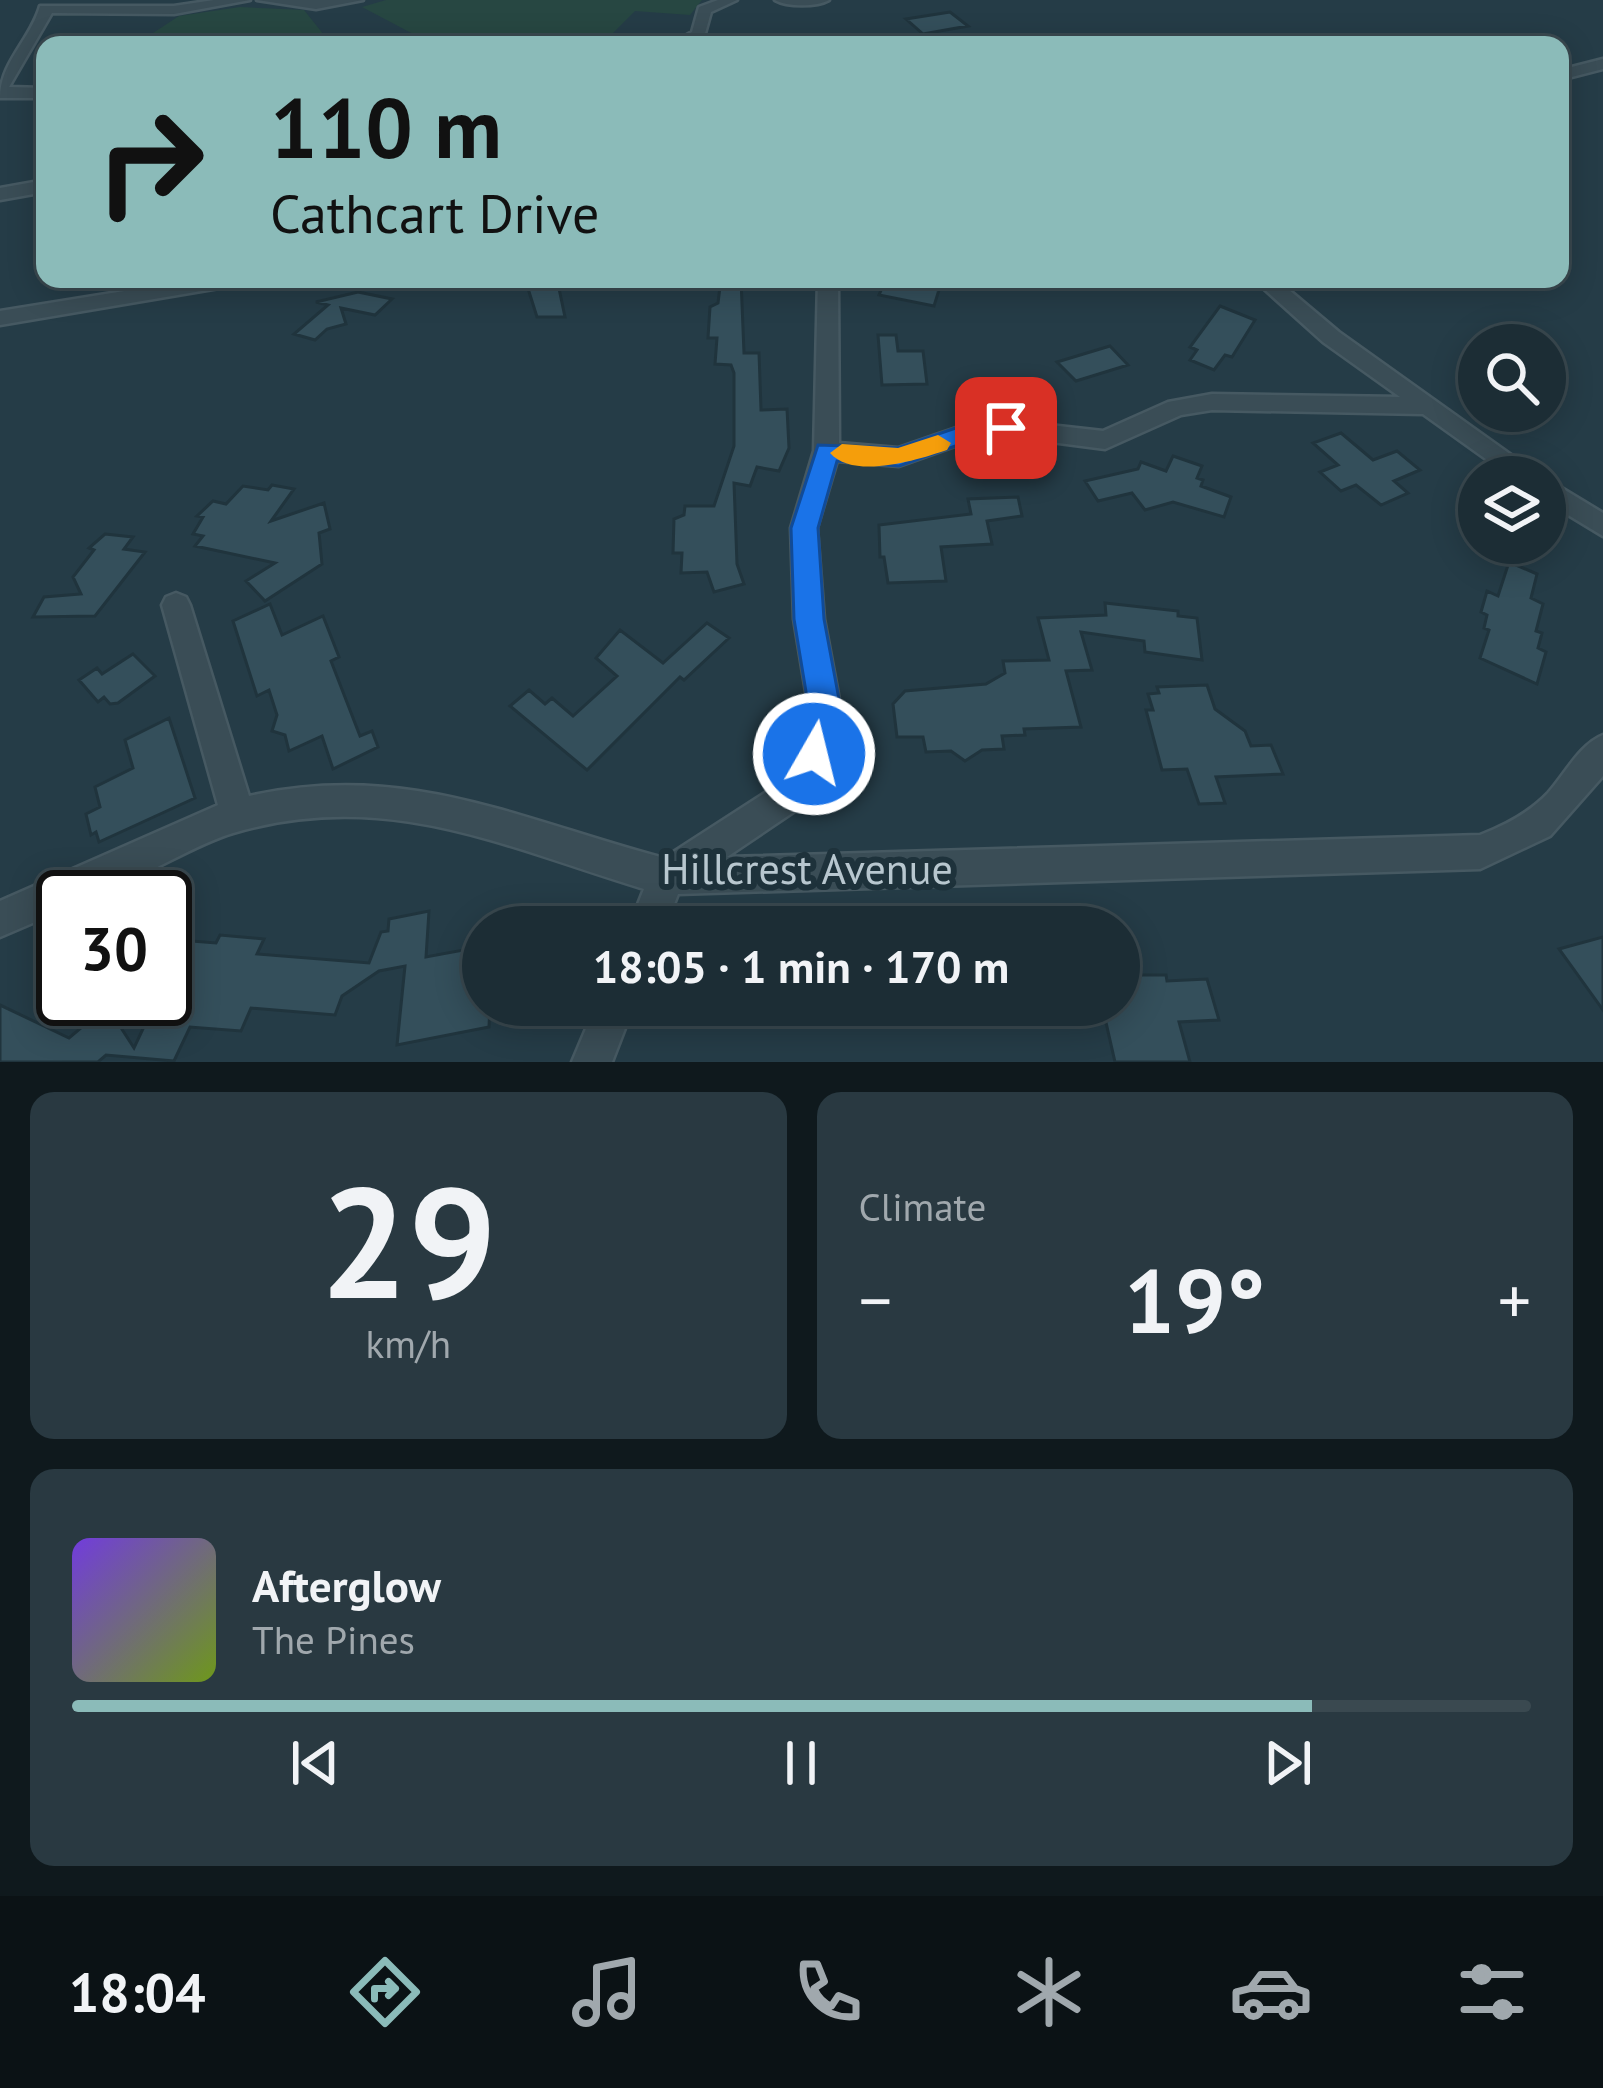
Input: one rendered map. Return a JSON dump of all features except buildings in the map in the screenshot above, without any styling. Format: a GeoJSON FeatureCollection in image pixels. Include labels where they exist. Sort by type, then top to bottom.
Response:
{"type":"FeatureCollection","features":[{"type":"Feature","properties":{"kind":"street"},"geometry":{"type":"LineString","coordinates":[[36,95],[16,97],[4,94],[2,87],[44,20],[41,4],[174,10],[243,0]]}},
{"type":"Feature","properties":{"kind":"street"},"geometry":{"type":"LineString","coordinates":[[264,0],[316,5],[356,0]]}},
{"type":"Feature","properties":{"kind":"street"},"geometry":{"type":"LineString","coordinates":[[695,36],[704,10],[730,0]]}},
{"type":"Feature","properties":{"kind":"street"},"geometry":{"type":"LineString","coordinates":[[782,0],[822,0]]}},
{"type":"Feature","properties":{"kind":"street"},"geometry":{"type":"LineString","coordinates":[[1569,73],[1603,64]]}},
{"type":"Feature","properties":{"kind":"street"},"geometry":{"type":"LineString","coordinates":[[0,115],[36,97]]}},
{"type":"Feature","properties":{"kind":"street"},"geometry":{"type":"LineString","coordinates":[[5,192],[36,187]]}},
{"type":"Feature","properties":{"kind":"street"},"geometry":{"type":"LineString","coordinates":[[5,192],[36,197]]}},
{"type":"Feature","properties":{"kind":"street"},"geometry":{"type":"LineString","coordinates":[[0,318],[182,288]]}},
{"type":"Feature","properties":{"kind":"street"},"geometry":{"type":"LineString","coordinates":[[655,906],[667,877],[786,798],[814,754],[825,710],[809,619],[804,528],[827,451],[828,288]]}},
{"type":"Feature","properties":{"kind":"street"},"geometry":{"type":"LineString","coordinates":[[1274,288],[1331,337],[1499,456]]}},
{"type":"Feature","properties":{"kind":"street"},"geometry":{"type":"LineString","coordinates":[[827,451],[899,457],[973,430],[1006,428],[1105,440],[1176,408],[1211,402],[1426,406]]}},
{"type":"Feature","properties":{"kind":"street"},"geometry":{"type":"LineString","coordinates":[[1566,502],[1603,526]]}},
{"type":"Feature","properties":{"kind":"street"},"geometry":{"type":"LineString","coordinates":[[176,605],[238,815]]}},
{"type":"Feature","properties":{"kind":"street","name":"Hillcrest Avenue"},"geometry":{"type":"LineString","coordinates":[[0,919],[238,815],[390,802],[481,818],[607,862],[667,877],[1480,852],[1523,838],[1547,823],[1603,750]]}},
{"type":"Feature","properties":{"kind":"street"},"geometry":{"type":"LineString","coordinates":[[592,1062],[607,1026]]}},
{"type":"Feature","properties":{"kind":"green space"},"geometry":{"type":"Polygon","coordinates":[[[386,0],[702,0],[690,15],[635,11],[610,36],[417,36],[362,7],[386,0]]]}},
{"type":"Feature","properties":{"kind":"green space"},"geometry":{"type":"Polygon","coordinates":[[[240,7],[304,10],[325,36],[153,33],[179,16],[240,7]]]}},
{"type":"Feature","properties":{"kind":"slow traffic"},"geometry":{"type":"LineString","coordinates":[[842,453],[899,457],[938,443]]}},
{"type":"Feature","properties":{"kind":"route"},"geometry":{"type":"LineString","coordinates":[[814,754],[825,710],[809,619],[804,528],[827,451],[899,457],[973,430],[1006,428]]}}]}
